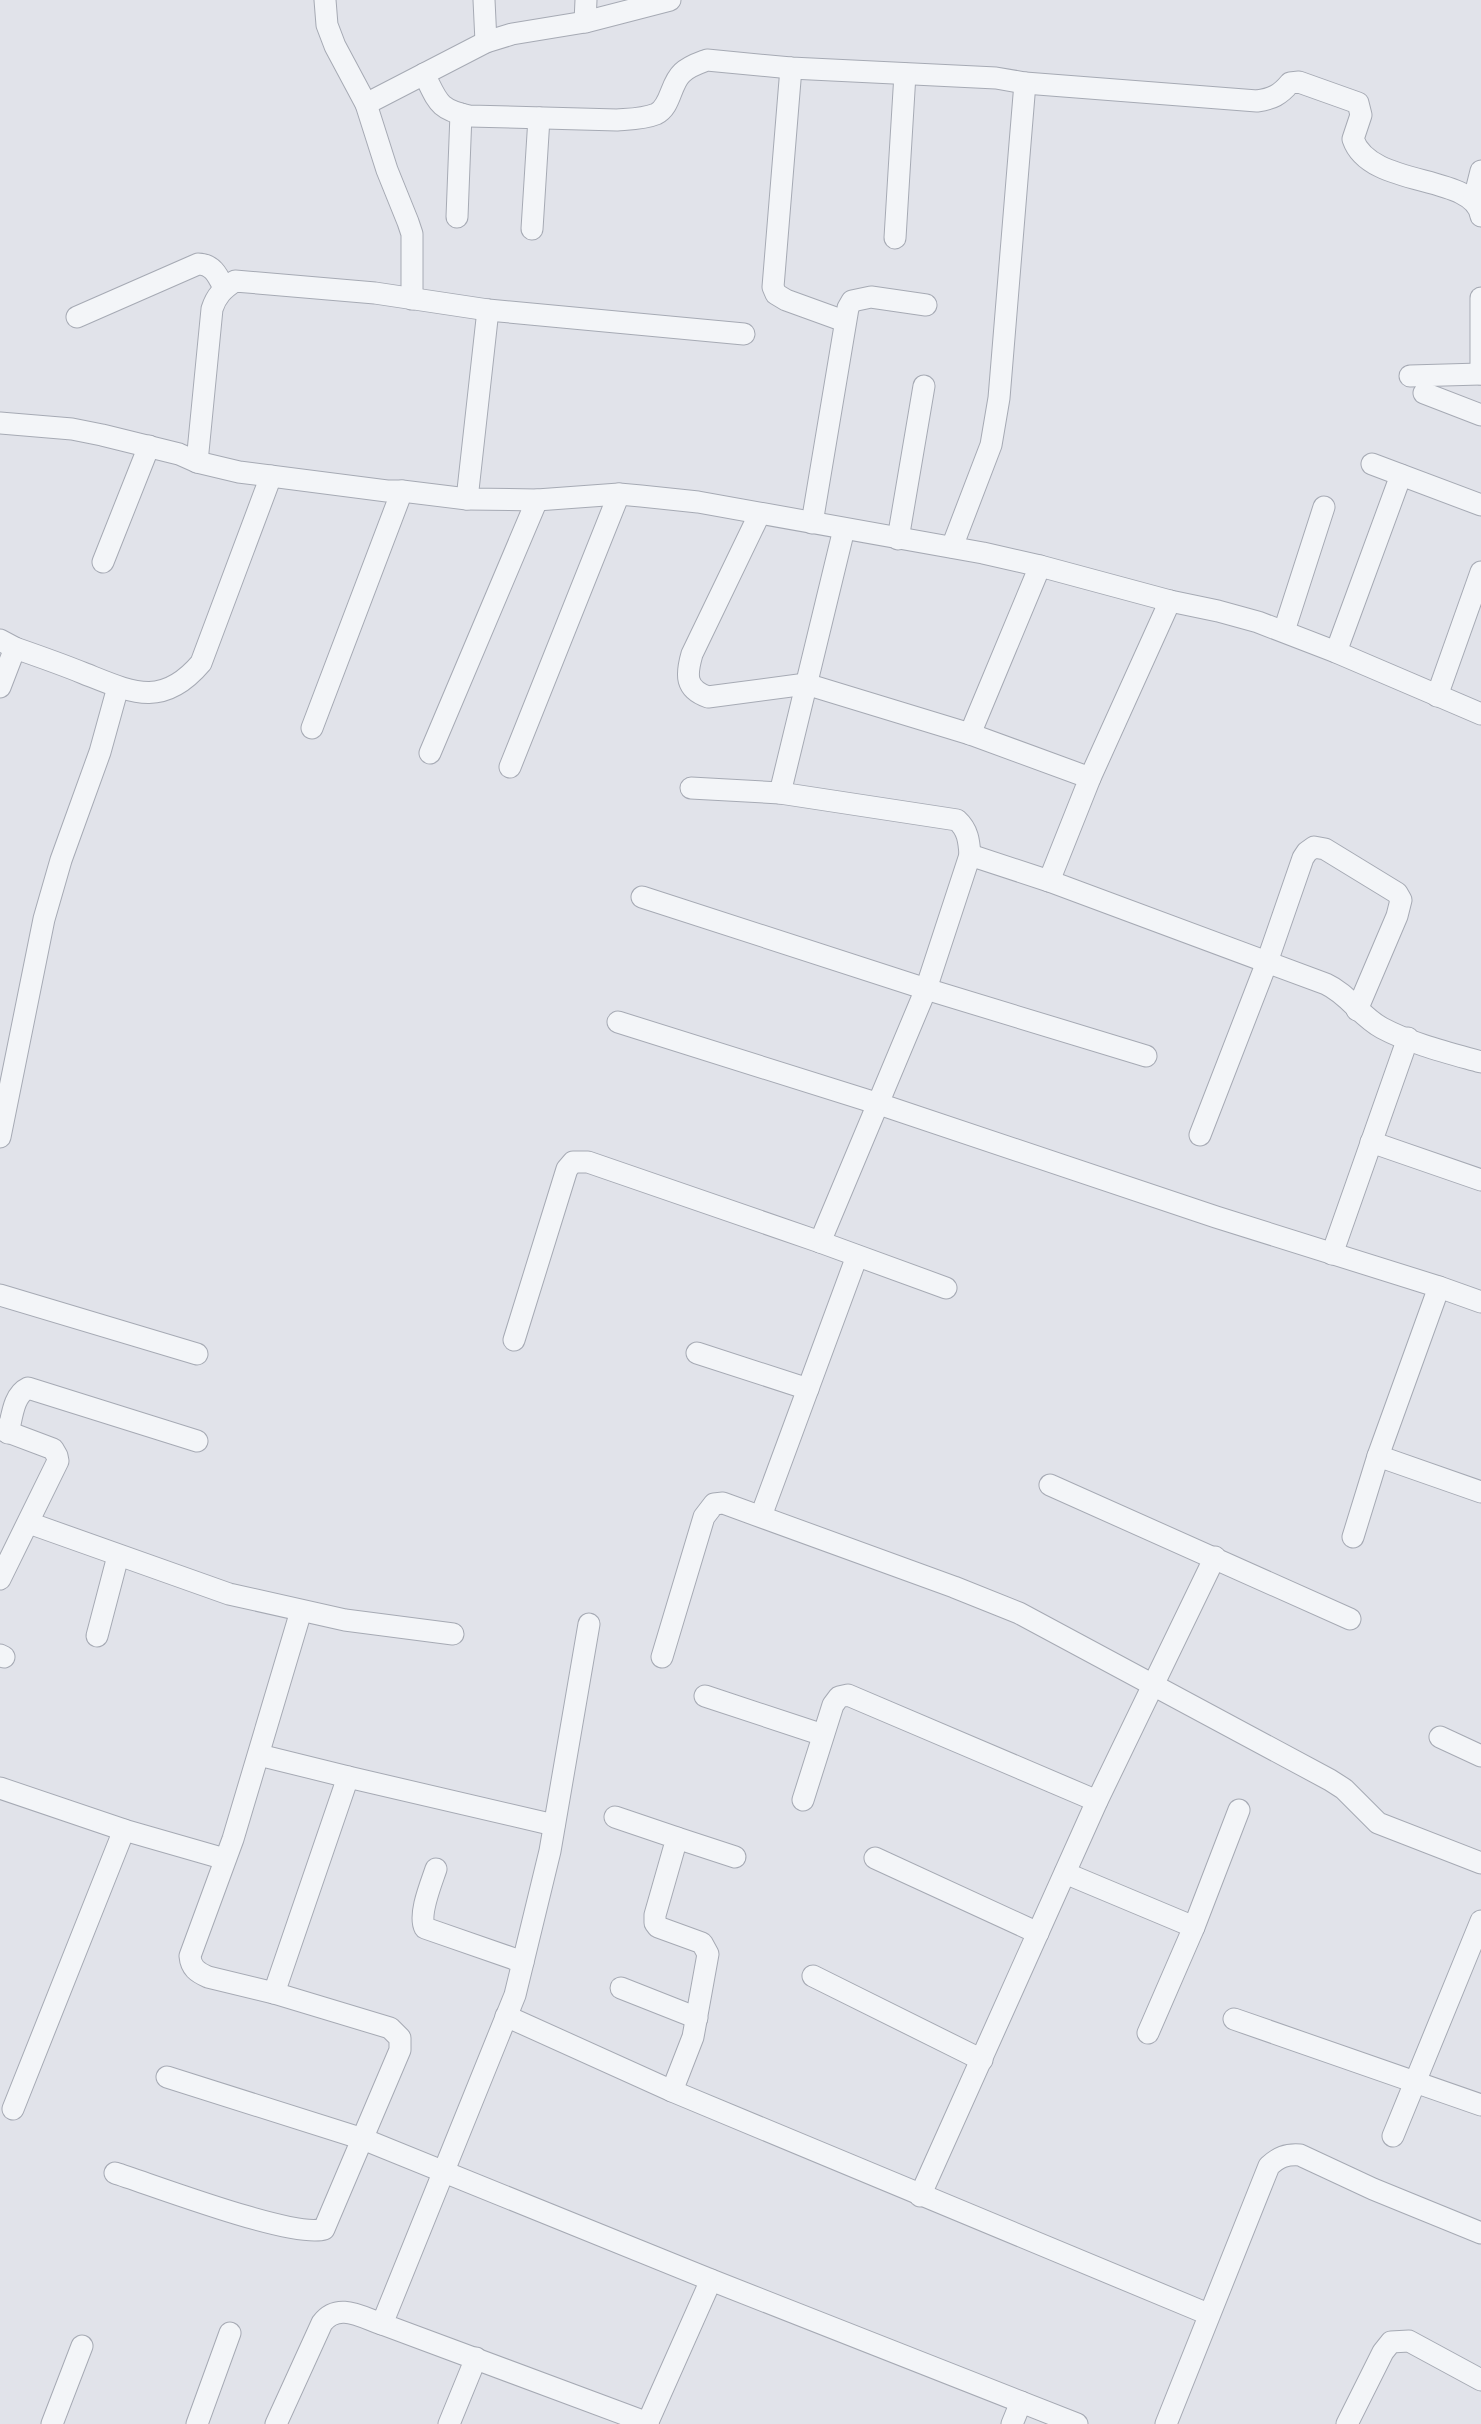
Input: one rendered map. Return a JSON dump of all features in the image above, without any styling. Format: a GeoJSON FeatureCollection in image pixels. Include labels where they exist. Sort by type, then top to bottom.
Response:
{"type":"FeatureCollection","features":[{"type":"Feature","properties":{"kind":"street"},"geometry":{"type":"LineString","coordinates":[[324,0],[327,25],[335,46],[366,104],[387,170],[412,234],[412,299]]}},
{"type":"Feature","properties":{"kind":"street"},"geometry":{"type":"LineString","coordinates":[[484,0],[486,42]]}},
{"type":"Feature","properties":{"kind":"street"},"geometry":{"type":"LineString","coordinates":[[585,22],[586,0]]}},
{"type":"Feature","properties":{"kind":"street"},"geometry":{"type":"LineString","coordinates":[[366,104],[486,42],[512,34],[585,22],[670,0]]}},
{"type":"Feature","properties":{"kind":"street"},"geometry":{"type":"LineString","coordinates":[[425,74],[439,103],[445,109],[461,114],[617,120],[658,113],[666,104],[681,73],[707,60],[791,68],[996,78],[1025,83],[1257,101],[1270,99],[1282,93],[1290,83],[1298,82],[1358,103],[1361,115],[1353,139],[1363,157],[1387,169],[1459,191],[1477,207]]}},
{"type":"Feature","properties":{"kind":"street"},"geometry":{"type":"LineString","coordinates":[[791,68],[773,286],[776,294],[786,300],[844,321]]}},
{"type":"Feature","properties":{"kind":"street"},"geometry":{"type":"LineString","coordinates":[[895,238],[905,74]]}},
{"type":"Feature","properties":{"kind":"street"},"geometry":{"type":"LineString","coordinates":[[952,547],[991,445],[999,398],[1025,83]]}},
{"type":"Feature","properties":{"kind":"street"},"geometry":{"type":"LineString","coordinates":[[457,217],[461,114]]}},
{"type":"Feature","properties":{"kind":"street"},"geometry":{"type":"LineString","coordinates":[[532,229],[539,118]]}},
{"type":"Feature","properties":{"kind":"street"},"geometry":{"type":"LineString","coordinates":[[1477,207],[1481,172]]}},
{"type":"Feature","properties":{"kind":"street"},"geometry":{"type":"LineString","coordinates":[[76,317],[198,264],[211,268],[224,288]]}},
{"type":"Feature","properties":{"kind":"street"},"geometry":{"type":"LineString","coordinates":[[197,462],[212,309],[216,298],[234,281],[248,280],[488,310],[744,334]]}},
{"type":"Feature","properties":{"kind":"street"},"geometry":{"type":"LineString","coordinates":[[812,523],[844,321],[852,301],[872,297],[926,305]]}},
{"type":"Feature","properties":{"kind":"street"},"geometry":{"type":"LineString","coordinates":[[1481,298],[1480,374],[1417,384],[1481,415]]}},
{"type":"Feature","properties":{"kind":"street"},"geometry":{"type":"LineString","coordinates":[[467,499],[488,310]]}},
{"type":"Feature","properties":{"kind":"street"},"geometry":{"type":"LineString","coordinates":[[898,539],[924,386]]}},
{"type":"Feature","properties":{"kind":"street"},"geometry":{"type":"LineString","coordinates":[[0,423],[72,429],[149,446],[239,472],[467,499],[537,500],[619,495],[698,502],[952,547],[1040,566],[1218,611],[1284,631],[1481,714]]}},
{"type":"Feature","properties":{"kind":"street"},"geometry":{"type":"LineString","coordinates":[[103,562],[149,446]]}},
{"type":"Feature","properties":{"kind":"street"},"geometry":{"type":"LineString","coordinates":[[1372,464],[1481,505]]}},
{"type":"Feature","properties":{"kind":"street"},"geometry":{"type":"LineString","coordinates":[[0,687],[8,644],[131,692],[153,694],[171,690],[201,663],[271,475]]}},
{"type":"Feature","properties":{"kind":"street"},"geometry":{"type":"LineString","coordinates":[[1336,652],[1401,475]]}},
{"type":"Feature","properties":{"kind":"street"},"geometry":{"type":"LineString","coordinates":[[312,727],[402,491]]}},
{"type":"Feature","properties":{"kind":"street"},"geometry":{"type":"LineString","coordinates":[[510,767],[619,495]]}},
{"type":"Feature","properties":{"kind":"street"},"geometry":{"type":"LineString","coordinates":[[430,753],[537,500]]}},
{"type":"Feature","properties":{"kind":"street"},"geometry":{"type":"LineString","coordinates":[[1284,631],[1324,507]]}},
{"type":"Feature","properties":{"kind":"street"},"geometry":{"type":"LineString","coordinates":[[760,515],[692,654],[687,673],[698,694],[708,698],[806,684],[970,734],[1090,778]]}},
{"type":"Feature","properties":{"kind":"street"},"geometry":{"type":"LineString","coordinates":[[780,793],[844,529]]}},
{"type":"Feature","properties":{"kind":"street"},"geometry":{"type":"LineString","coordinates":[[970,734],[1040,566]]}},
{"type":"Feature","properties":{"kind":"street"},"geometry":{"type":"LineString","coordinates":[[1437,696],[1481,572]]}},
{"type":"Feature","properties":{"kind":"street"},"geometry":{"type":"LineString","coordinates":[[1049,881],[1090,778],[1170,601]]}},
{"type":"Feature","properties":{"kind":"street"},"geometry":{"type":"LineString","coordinates":[[0,1137],[44,919],[61,860],[100,752],[118,687]]}},
{"type":"Feature","properties":{"kind":"street"},"geometry":{"type":"LineString","coordinates":[[691,788],[780,793],[957,820],[964,825],[969,838],[970,855],[926,989],[820,1242]]}},
{"type":"Feature","properties":{"kind":"street"},"geometry":{"type":"LineString","coordinates":[[1200,1135],[1268,962],[1303,858],[1314,847],[1325,849],[1397,894],[1401,900],[1397,916],[1357,1010]]}},
{"type":"Feature","properties":{"kind":"street"},"geometry":{"type":"LineString","coordinates":[[970,855],[1049,881],[1337,989],[1357,1010],[1381,1028],[1481,1062]]}},
{"type":"Feature","properties":{"kind":"street"},"geometry":{"type":"LineString","coordinates":[[642,897],[926,989],[1146,1056]]}},
{"type":"Feature","properties":{"kind":"street"},"geometry":{"type":"LineString","coordinates":[[618,1022],[879,1104],[1481,1302]]}},
{"type":"Feature","properties":{"kind":"street"},"geometry":{"type":"LineString","coordinates":[[1332,1254],[1408,1038]]}},
{"type":"Feature","properties":{"kind":"street"},"geometry":{"type":"LineString","coordinates":[[1371,1142],[1481,1180]]}},
{"type":"Feature","properties":{"kind":"street"},"geometry":{"type":"LineString","coordinates":[[514,1340],[567,1168],[573,1162],[588,1162],[947,1288]]}},
{"type":"Feature","properties":{"kind":"street"},"geometry":{"type":"LineString","coordinates":[[761,1516],[857,1256]]}},
{"type":"Feature","properties":{"kind":"street"},"geometry":{"type":"LineString","coordinates":[[1353,1537],[1378,1456],[1439,1287]]}},
{"type":"Feature","properties":{"kind":"street"},"geometry":{"type":"LineString","coordinates":[[0,1295],[197,1354]]}},
{"type":"Feature","properties":{"kind":"street"},"geometry":{"type":"LineString","coordinates":[[697,1353],[808,1389]]}},
{"type":"Feature","properties":{"kind":"street"},"geometry":{"type":"LineString","coordinates":[[0,1579],[58,1461],[53,1450],[4,1431],[21,1391],[36,1389],[197,1441]]}},
{"type":"Feature","properties":{"kind":"street"},"geometry":{"type":"LineString","coordinates":[[1378,1456],[1481,1491]]}},
{"type":"Feature","properties":{"kind":"street"},"geometry":{"type":"LineString","coordinates":[[1050,1485],[1350,1619]]}},
{"type":"Feature","properties":{"kind":"street"},"geometry":{"type":"LineString","coordinates":[[662,1657],[707,1510],[714,1504],[723,1503],[1019,1613],[1330,1780],[1378,1822],[1481,1863]]}},
{"type":"Feature","properties":{"kind":"street"},"geometry":{"type":"LineString","coordinates":[[29,1523],[229,1594],[374,1625],[453,1634]]}},
{"type":"Feature","properties":{"kind":"street"},"geometry":{"type":"LineString","coordinates":[[97,1636],[118,1556]]}},
{"type":"Feature","properties":{"kind":"street"},"geometry":{"type":"LineString","coordinates":[[920,2196],[1097,1801],[1215,1557]]}},
{"type":"Feature","properties":{"kind":"street"},"geometry":{"type":"LineString","coordinates":[[115,2173],[271,2224],[320,2230],[327,2225],[400,2050],[401,2043],[397,2032],[390,2028],[274,1993],[208,1978],[191,1963],[190,1956],[260,1755],[301,1611]]}},
{"type":"Feature","properties":{"kind":"street"},"geometry":{"type":"LineString","coordinates":[[382,2324],[515,1995],[554,1825],[589,1625]]}},
{"type":"Feature","properties":{"kind":"street"},"geometry":{"type":"LineString","coordinates":[[803,1800],[834,1705],[839,1697],[848,1695],[1097,1801]]}},
{"type":"Feature","properties":{"kind":"street"},"geometry":{"type":"LineString","coordinates":[[705,1696],[823,1735]]}},
{"type":"Feature","properties":{"kind":"street"},"geometry":{"type":"LineString","coordinates":[[1440,1737],[1481,1756]]}},
{"type":"Feature","properties":{"kind":"street"},"geometry":{"type":"LineString","coordinates":[[260,1755],[554,1825]]}},
{"type":"Feature","properties":{"kind":"street"},"geometry":{"type":"LineString","coordinates":[[274,1993],[348,1777]]}},
{"type":"Feature","properties":{"kind":"street"},"geometry":{"type":"LineString","coordinates":[[2,1795],[225,1859]]}},
{"type":"Feature","properties":{"kind":"street"},"geometry":{"type":"LineString","coordinates":[[1147,2034],[1194,1927],[1239,1811]]}},
{"type":"Feature","properties":{"kind":"street"},"geometry":{"type":"LineString","coordinates":[[615,1817],[735,1857]]}},
{"type":"Feature","properties":{"kind":"street"},"geometry":{"type":"LineString","coordinates":[[13,2109],[124,1830]]}},
{"type":"Feature","properties":{"kind":"street"},"geometry":{"type":"LineString","coordinates":[[672,2091],[688,2054],[708,1954],[702,1943],[658,1927],[655,1923],[677,1838]]}},
{"type":"Feature","properties":{"kind":"street"},"geometry":{"type":"LineString","coordinates":[[875,1858],[1038,1933]]}},
{"type":"Feature","properties":{"kind":"street"},"geometry":{"type":"LineString","coordinates":[[436,1869],[423,1913],[422,1923],[425,1928],[523,1962]]}},
{"type":"Feature","properties":{"kind":"street"},"geometry":{"type":"LineString","coordinates":[[1065,1873],[1194,1927]]}},
{"type":"Feature","properties":{"kind":"street"},"geometry":{"type":"LineString","coordinates":[[1393,2136],[1416,2082],[1472,1969],[1481,1921]]}},
{"type":"Feature","properties":{"kind":"street"},"geometry":{"type":"LineString","coordinates":[[813,1976],[982,2060]]}},
{"type":"Feature","properties":{"kind":"street"},"geometry":{"type":"LineString","coordinates":[[621,1988],[697,2018]]}},
{"type":"Feature","properties":{"kind":"street"},"geometry":{"type":"LineString","coordinates":[[506,2016],[672,2091],[1208,2314]]}},
{"type":"Feature","properties":{"kind":"street"},"geometry":{"type":"LineString","coordinates":[[1234,2019],[1481,2105]]}},
{"type":"Feature","properties":{"kind":"street"},"geometry":{"type":"LineString","coordinates":[[167,2077],[363,2139],[1077,2424]]}},
{"type":"Feature","properties":{"kind":"street"},"geometry":{"type":"LineString","coordinates":[[1166,2424],[1269,2166],[1278,2157],[1300,2155],[1373,2189],[1481,2233]]}},
{"type":"Feature","properties":{"kind":"street"},"geometry":{"type":"LineString","coordinates":[[276,2424],[322,2323],[328,2315],[343,2310],[647,2423],[711,2280]]}},
{"type":"Feature","properties":{"kind":"street"},"geometry":{"type":"LineString","coordinates":[[197,2424],[230,2333]]}},
{"type":"Feature","properties":{"kind":"street"},"geometry":{"type":"LineString","coordinates":[[1347,2424],[1382,2352],[1391,2342],[1409,2342],[1481,2380]]}},
{"type":"Feature","properties":{"kind":"street"},"geometry":{"type":"LineString","coordinates":[[52,2424],[82,2346]]}},
{"type":"Feature","properties":{"kind":"street"},"geometry":{"type":"LineString","coordinates":[[449,2424],[477,2358]]}},
{"type":"Feature","properties":{"kind":"street"},"geometry":{"type":"LineString","coordinates":[[1012,2424],[1021,2402]]}}]}
